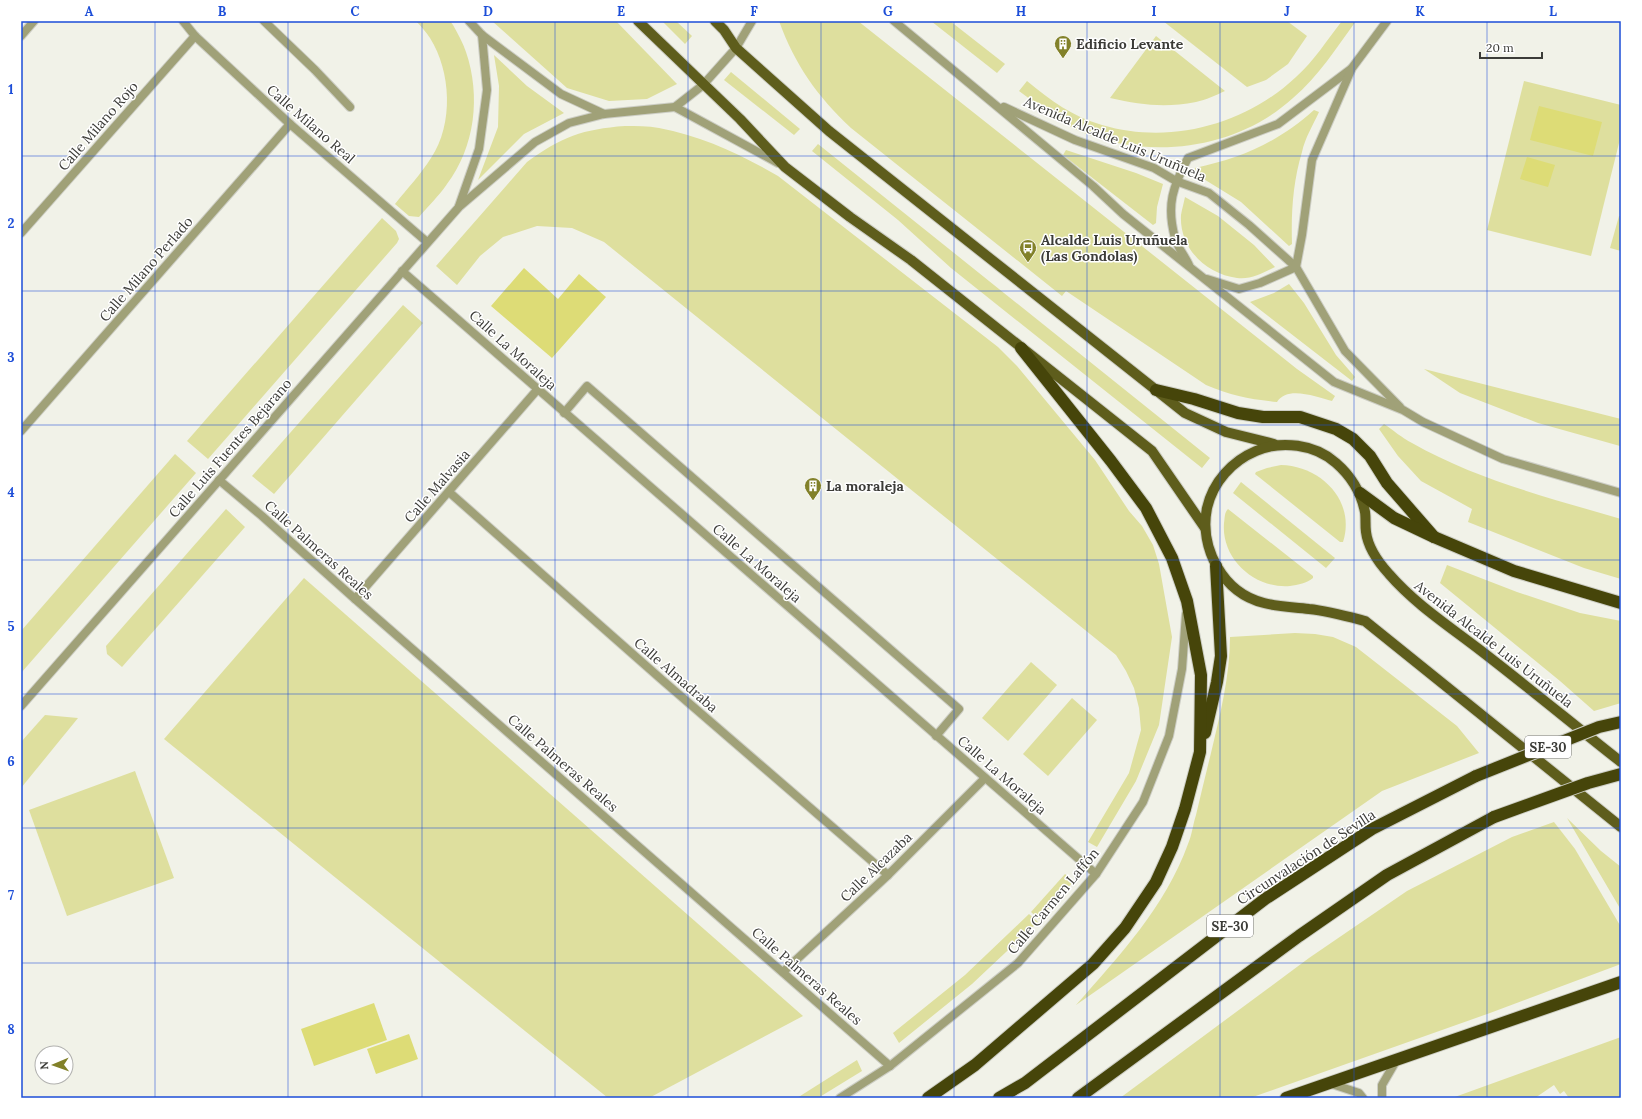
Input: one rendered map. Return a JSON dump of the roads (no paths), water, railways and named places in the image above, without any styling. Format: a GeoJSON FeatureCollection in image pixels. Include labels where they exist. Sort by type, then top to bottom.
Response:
{"type":"FeatureCollection","features":[{"type":"Feature","properties":{"kind":"highway"},"geometry":{"type":"LineString","coordinates":[[1021,348],[1111,461],[1146,508],[1172,558],[1187,601],[1201,675],[1200,752]]}},
{"type":"Feature","properties":{"kind":"highway"},"geometry":{"type":"LineString","coordinates":[[1156,390],[1194,398],[1238,413],[1263,416],[1300,417],[1336,429],[1353,439],[1370,456],[1387,483],[1434,537]]}},
{"type":"Feature","properties":{"kind":"highway"},"geometry":{"type":"LineString","coordinates":[[1360,494],[1394,518],[1434,537],[1514,571],[1621,603]]}},
{"type":"Feature","properties":{"kind":"highway"},"geometry":{"type":"LineString","coordinates":[[928,1098],[975,1064],[1093,964],[1125,928],[1156,882],[1172,847],[1185,809],[1212,704],[1221,656],[1216,566]]}},
{"type":"Feature","properties":{"kind":"highway","name":"Circunvalación de Sevilla"},"geometry":{"type":"LineString","coordinates":[[999,1098],[1032,1078],[1265,899],[1372,829],[1476,776],[1599,727],[1621,722]]}},
{"type":"Feature","properties":{"kind":"highway"},"geometry":{"type":"LineString","coordinates":[[1078,1098],[1299,936],[1387,875],[1494,817],[1588,783],[1621,774]]}},
{"type":"Feature","properties":{"kind":"highway"},"geometry":{"type":"LineString","coordinates":[[1286,1098],[1621,982]]}},
{"type":"Feature","properties":{"kind":"main road"},"geometry":{"type":"LineString","coordinates":[[638,21],[740,119],[785,167],[850,217],[911,260],[1152,451],[1205,528]]}},
{"type":"Feature","properties":{"kind":"main road"},"geometry":{"type":"LineString","coordinates":[[715,21],[724,30],[736,48],[829,131],[1185,413],[1226,432],[1278,445]]}},
{"type":"Feature","properties":{"kind":"main road"},"geometry":{"type":"LineString","coordinates":[[1278,445],[1262,448],[1247,455],[1231,466],[1222,476],[1209,502],[1205,528],[1208,548],[1216,566],[1228,582],[1244,595],[1263,603],[1328,612],[1365,621],[1621,827]]}},
{"type":"Feature","properties":{"kind":"main road","name":"Avenida Alcalde Luis Uruñuela"},"geometry":{"type":"LineString","coordinates":[[1278,445],[1298,446],[1318,452],[1335,462],[1349,476],[1360,494],[1365,513],[1366,533],[1373,553],[1403,590],[1621,762]]}},
{"type":"Feature","properties":{"kind":"street"},"geometry":{"type":"LineString","coordinates":[[21,36],[34,21]]}},
{"type":"Feature","properties":{"kind":"street","name":"Calle Milano Real"},"geometry":{"type":"LineString","coordinates":[[183,21],[195,36],[290,124],[427,242]]}},
{"type":"Feature","properties":{"kind":"street"},"geometry":{"type":"LineString","coordinates":[[264,21],[315,70],[350,107]]}},
{"type":"Feature","properties":{"kind":"street"},"geometry":{"type":"LineString","coordinates":[[469,21],[482,35],[561,94],[604,114]]}},
{"type":"Feature","properties":{"kind":"street"},"geometry":{"type":"LineString","coordinates":[[458,206],[536,142],[569,123],[604,114],[675,107],[703,85],[736,48],[752,21]]}},
{"type":"Feature","properties":{"kind":"street","name":"Avenida Alcalde Luis Uruñuela"},"geometry":{"type":"LineString","coordinates":[[894,21],[1093,186],[1123,214],[1334,382],[1403,410]]}},
{"type":"Feature","properties":{"kind":"street"},"geometry":{"type":"LineString","coordinates":[[1201,277],[1239,288],[1260,283],[1296,267],[1302,235],[1312,160],[1352,68],[1387,21]]}},
{"type":"Feature","properties":{"kind":"street"},"geometry":{"type":"LineString","coordinates":[[458,206],[479,149],[487,90],[482,35]]}},
{"type":"Feature","properties":{"kind":"street","name":"Calle Milano Rojo"},"geometry":{"type":"LineString","coordinates":[[21,233],[195,36]]}},
{"type":"Feature","properties":{"kind":"street"},"geometry":{"type":"LineString","coordinates":[[1192,269],[1175,239],[1170,208],[1176,181],[1188,158],[1278,124],[1352,68]]}},
{"type":"Feature","properties":{"kind":"street","name":"Avenida Alcalde Luis Uruñuela"},"geometry":{"type":"LineString","coordinates":[[993,102],[1075,140],[1154,168],[1176,181],[1209,193],[1250,225],[1296,267],[1345,351],[1403,410]]}},
{"type":"Feature","properties":{"kind":"street"},"geometry":{"type":"LineString","coordinates":[[675,107],[785,167]]}},
{"type":"Feature","properties":{"kind":"street","name":"Calle Milano Perlado"},"geometry":{"type":"LineString","coordinates":[[21,431],[290,124]]}},
{"type":"Feature","properties":{"kind":"street","name":"Calle Luis Fuentes Bejarano"},"geometry":{"type":"LineString","coordinates":[[23,701],[219,480],[458,206]]}},
{"type":"Feature","properties":{"kind":"street","name":"Calle La Moraleja"},"geometry":{"type":"LineString","coordinates":[[402,271],[537,390],[1096,874]]}},
{"type":"Feature","properties":{"kind":"street"},"geometry":{"type":"LineString","coordinates":[[564,413],[587,386],[959,709],[936,736]]}},
{"type":"Feature","properties":{"kind":"street","name":"Calle Malvasia"},"geometry":{"type":"LineString","coordinates":[[355,599],[537,390]]}},
{"type":"Feature","properties":{"kind":"street"},"geometry":{"type":"LineString","coordinates":[[1403,410],[1423,422],[1502,459],[1621,493]]}},
{"type":"Feature","properties":{"kind":"street","name":"Calle Palmeras Reales"},"geometry":{"type":"LineString","coordinates":[[219,480],[890,1066]]}},
{"type":"Feature","properties":{"kind":"street","name":"Calle Almadraba"},"geometry":{"type":"LineString","coordinates":[[449,492],[667,684],[888,875]]}},
{"type":"Feature","properties":{"kind":"street","name":"Calle Carmen Laffón"},"geometry":{"type":"LineString","coordinates":[[840,1098],[890,1066],[1018,963],[1096,874],[1143,802],[1169,736],[1182,669],[1187,601]]}},
{"type":"Feature","properties":{"kind":"street","name":"Calle Alcazaba"},"geometry":{"type":"LineString","coordinates":[[783,972],[888,875],[985,778]]}},
{"type":"Feature","properties":{"kind":"street"},"geometry":{"type":"LineString","coordinates":[[1382,1098],[1382,1085],[1396,1061]]}},
{"type":"Feature","properties":{"kind":"street"},"geometry":{"type":"LineString","coordinates":[[1328,1083],[1359,1093],[1363,1098]]}},
{"type":"Feature","properties":{"kind":"place","name":"Edificio Levante"},"geometry":{"type":"Point","coordinates":[1063,59]}},
{"type":"Feature","properties":{"kind":"place","name":"Alcalde Luis Uruñuela (Las Gondolas)"},"geometry":{"type":"Point","coordinates":[1028,263]}},
{"type":"Feature","properties":{"kind":"place","name":"La moraleja"},"geometry":{"type":"Point","coordinates":[813,501]}}]}
